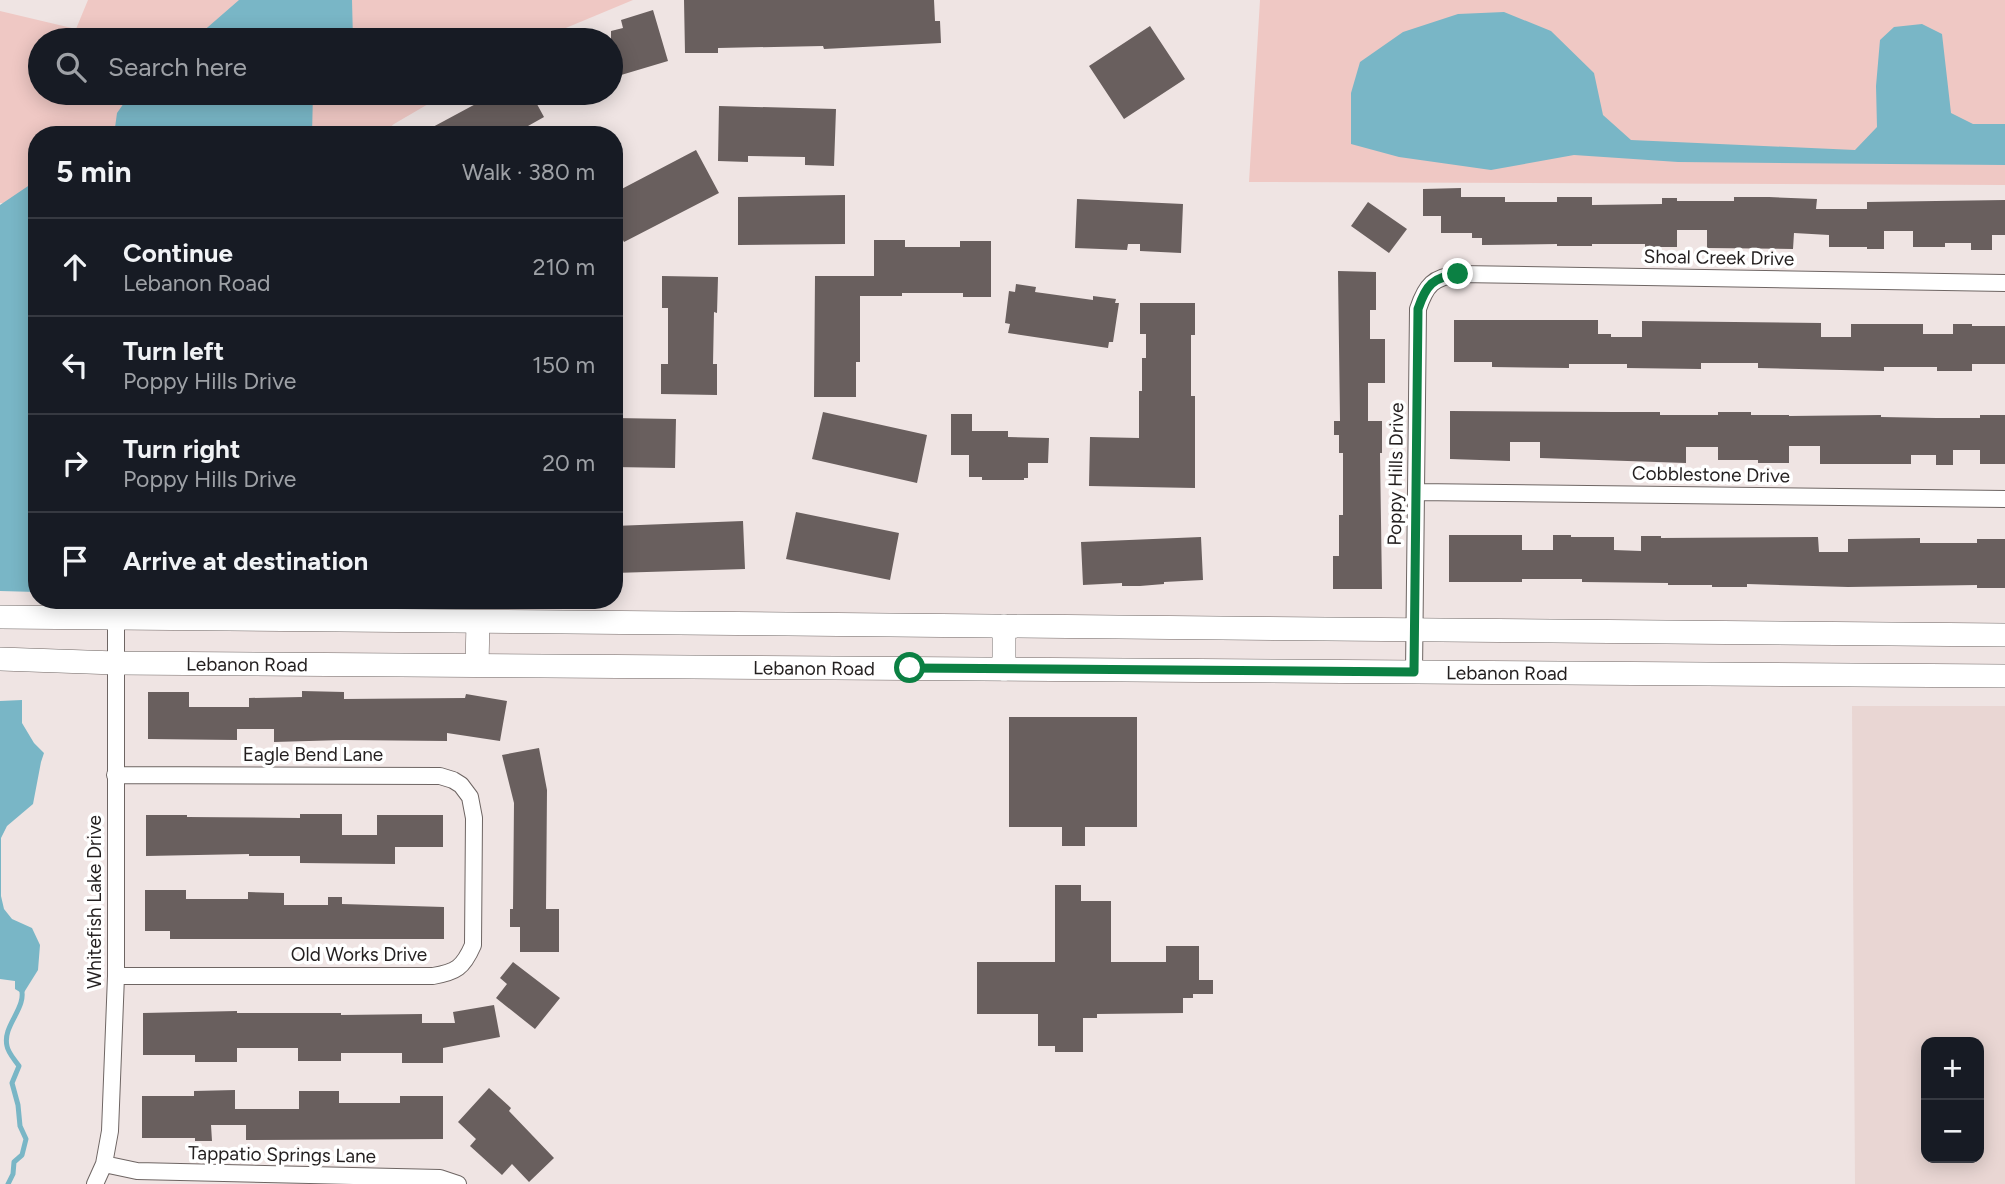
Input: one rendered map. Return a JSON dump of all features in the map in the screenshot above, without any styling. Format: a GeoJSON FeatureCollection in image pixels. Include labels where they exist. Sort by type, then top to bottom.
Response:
{"type":"FeatureCollection","features":[{"type":"Feature","properties":{"kind":"main road"},"geometry":{"type":"LineString","coordinates":[[0,617],[2005,635]]}},
{"type":"Feature","properties":{"kind":"main road"},"geometry":{"type":"LineString","coordinates":[[477,665],[478,622]]}},
{"type":"Feature","properties":{"kind":"main road"},"geometry":{"type":"LineString","coordinates":[[1004,626],[1004,669]]}},
{"type":"Feature","properties":{"kind":"main road","name":"Lebanon Road"},"geometry":{"type":"LineString","coordinates":[[0,659],[116,663],[2005,676]]}},
{"type":"Feature","properties":{"kind":"street","name":"Shoal Creek Drive"},"geometry":{"type":"LineString","coordinates":[[1433,281],[1458,274],[2005,283]]}},
{"type":"Feature","properties":{"kind":"street","name":"Poppy Hills Drive"},"geometry":{"type":"LineString","coordinates":[[1414,672],[1418,309],[1423,295],[1433,281]]}},
{"type":"Feature","properties":{"kind":"street","name":"Cobblestone Drive"},"geometry":{"type":"LineString","coordinates":[[1416,492],[2005,499]]}},
{"type":"Feature","properties":{"kind":"street","name":"Whitefish Lake Drive"},"geometry":{"type":"LineString","coordinates":[[95,1184],[104,1164],[110,1131],[116,976],[116,618]]}},
{"type":"Feature","properties":{"kind":"street","name":"Eagle Bend Lane"},"geometry":{"type":"LineString","coordinates":[[115,775],[440,776],[461,785],[470,797],[474,830]]}},
{"type":"Feature","properties":{"kind":"street","name":"Old Works Drive"},"geometry":{"type":"LineString","coordinates":[[116,976],[433,976],[451,973],[466,961],[473,946],[474,830]]}},
{"type":"Feature","properties":{"kind":"street","name":"Tappatio Springs Lane"},"geometry":{"type":"LineString","coordinates":[[104,1164],[137,1171],[273,1180],[440,1178],[458,1184]]}},
{"type":"Feature","properties":{"kind":"shaded area"},"geometry":{"type":"Polygon","coordinates":[[[88,0],[633,0],[566,28],[76,28],[88,0]]]}},
{"type":"Feature","properties":{"kind":"shaded area"},"geometry":{"type":"Polygon","coordinates":[[[1260,0],[2005,0],[2005,185],[1249,182],[1260,0]]]}},
{"type":"Feature","properties":{"kind":"shaded area"},"geometry":{"type":"Polygon","coordinates":[[[0,11],[72,28],[28,28],[28,105],[426,105],[392,126],[28,126],[28,204],[0,203],[0,11]]]}},
{"type":"Feature","properties":{"kind":"shaded area"},"geometry":{"type":"Polygon","coordinates":[[[1852,706],[2005,706],[2005,1184],[1855,1184],[1852,706]]]}},
{"type":"Feature","properties":{"kind":"water"},"geometry":{"type":"Polygon","coordinates":[[[239,0],[352,0],[353,28],[207,28],[239,0]]]}},
{"type":"Feature","properties":{"kind":"water"},"geometry":{"type":"Polygon","coordinates":[[[1504,12],[1551,31],[1594,73],[1603,115],[1631,140],[1855,150],[1877,127],[1876,86],[1880,40],[1894,27],[1922,24],[1942,34],[1951,113],[1973,124],[2005,124],[2005,165],[1678,162],[1574,155],[1491,170],[1399,157],[1351,144],[1351,93],[1360,62],[1403,32],[1458,14],[1504,12]]]}},
{"type":"Feature","properties":{"kind":"water"},"geometry":{"type":"Polygon","coordinates":[[[123,105],[313,105],[312,126],[115,126],[117,113],[123,105]]]}},
{"type":"Feature","properties":{"kind":"water"},"geometry":{"type":"Polygon","coordinates":[[[28,186],[28,592],[0,591],[0,205],[28,186]]]}},
{"type":"Feature","properties":{"kind":"water"},"geometry":{"type":"Polygon","coordinates":[[[22,700],[22,723],[34,743],[44,753],[33,804],[7,826],[1,838],[1,896],[4,909],[12,919],[32,928],[40,945],[38,970],[23,994],[15,989],[15,981],[0,979],[0,701],[22,700]]]}},
{"type":"Feature","properties":{"kind":"building"},"geometry":{"type":"Polygon","coordinates":[[[684,0],[934,0],[935,21],[940,21],[941,43],[824,49],[823,46],[718,48],[718,53],[685,53],[684,0]]]}},
{"type":"Feature","properties":{"kind":"building"},"geometry":{"type":"Polygon","coordinates":[[[653,10],[668,61],[623,74],[621,20],[653,10]]]}},
{"type":"Feature","properties":{"kind":"building"},"geometry":{"type":"Polygon","coordinates":[[[1150,26],[1185,79],[1124,119],[1089,66],[1150,26]]]}},
{"type":"Feature","properties":{"kind":"building"},"geometry":{"type":"Polygon","coordinates":[[[474,105],[537,105],[544,117],[528,126],[435,126],[474,105]]]}},
{"type":"Feature","properties":{"kind":"building"},"geometry":{"type":"Polygon","coordinates":[[[719,106],[836,109],[834,166],[805,165],[805,157],[748,156],[748,162],[718,161],[719,106]]]}},
{"type":"Feature","properties":{"kind":"building"},"geometry":{"type":"Polygon","coordinates":[[[696,150],[719,193],[624,242],[623,188],[696,150]]]}},
{"type":"Feature","properties":{"kind":"building"},"geometry":{"type":"Polygon","coordinates":[[[1461,188],[1461,197],[1505,197],[1505,202],[1557,202],[1557,197],[1592,197],[1592,205],[1662,204],[1662,198],[1677,198],[1677,201],[1734,201],[1734,197],[1769,197],[1817,199],[1816,209],[1867,209],[1867,202],[2005,200],[2005,235],[1992,235],[1992,250],[1971,250],[1971,243],[1945,243],[1945,247],[1913,247],[1913,231],[1884,231],[1884,249],[1829,247],[1829,235],[1794,233],[1793,249],[1707,248],[1707,230],[1677,230],[1677,247],[1645,247],[1645,244],[1482,245],[1482,238],[1472,238],[1472,233],[1441,233],[1441,216],[1423,216],[1423,189],[1461,188]]]}},
{"type":"Feature","properties":{"kind":"building"},"geometry":{"type":"Polygon","coordinates":[[[845,195],[845,244],[738,245],[738,197],[845,195]]]}},
{"type":"Feature","properties":{"kind":"building"},"geometry":{"type":"Polygon","coordinates":[[[1077,199],[1183,204],[1181,253],[1140,251],[1140,244],[1128,244],[1127,250],[1075,248],[1077,199]]]}},
{"type":"Feature","properties":{"kind":"building"},"geometry":{"type":"Polygon","coordinates":[[[1368,202],[1407,229],[1389,253],[1351,226],[1368,202]]]}},
{"type":"Feature","properties":{"kind":"building"},"geometry":{"type":"Polygon","coordinates":[[[874,240],[905,240],[905,247],[960,247],[960,241],[991,241],[991,297],[963,297],[963,293],[860,296],[860,362],[856,362],[856,397],[814,397],[815,276],[874,276],[874,240]]]}},
{"type":"Feature","properties":{"kind":"building"},"geometry":{"type":"Polygon","coordinates":[[[1338,271],[1376,272],[1376,310],[1370,310],[1370,339],[1385,339],[1385,383],[1368,383],[1368,421],[1382,421],[1382,589],[1333,589],[1333,556],[1339,556],[1339,515],[1343,515],[1343,453],[1339,453],[1339,435],[1334,435],[1334,421],[1340,421],[1338,271]]]}},
{"type":"Feature","properties":{"kind":"building"},"geometry":{"type":"Polygon","coordinates":[[[662,276],[718,277],[713,364],[717,364],[717,395],[661,394],[661,364],[668,364],[668,308],[662,308],[662,276]]]}},
{"type":"Feature","properties":{"kind":"building"},"geometry":{"type":"Polygon","coordinates":[[[1016,284],[1036,287],[1035,292],[1093,300],[1093,296],[1116,299],[1115,303],[1119,303],[1113,342],[1109,342],[1108,348],[1008,333],[1010,324],[1005,323],[1009,291],[1015,292],[1016,284]]]}},
{"type":"Feature","properties":{"kind":"building"},"geometry":{"type":"Polygon","coordinates":[[[1140,303],[1195,303],[1195,335],[1191,335],[1191,396],[1195,396],[1195,488],[1089,486],[1090,437],[1139,438],[1139,391],[1142,391],[1142,358],[1146,358],[1146,334],[1140,334],[1140,303]]]}},
{"type":"Feature","properties":{"kind":"building"},"geometry":{"type":"Polygon","coordinates":[[[1454,320],[1598,320],[1598,334],[1611,334],[1611,337],[1642,337],[1642,321],[1821,323],[1821,337],[1851,337],[1851,324],[1923,324],[1923,334],[1953,334],[1953,324],[2005,326],[2005,364],[1972,364],[1972,371],[1937,371],[1937,367],[1884,367],[1884,371],[1758,368],[1758,363],[1701,363],[1701,369],[1627,368],[1627,364],[1569,364],[1569,368],[1492,367],[1492,362],[1454,362],[1454,320]]]}},
{"type":"Feature","properties":{"kind":"building"},"geometry":{"type":"Polygon","coordinates":[[[1450,411],[1660,412],[1660,415],[1751,412],[1751,415],[1881,415],[1936,418],[2005,415],[2005,464],[1980,464],[1980,450],[1953,450],[1953,465],[1936,465],[1936,455],[1911,455],[1911,464],[1820,464],[1820,446],[1789,446],[1789,463],[1718,460],[1718,447],[1686,447],[1686,463],[1540,458],[1540,442],[1510,442],[1510,461],[1450,459],[1450,411]]]}},
{"type":"Feature","properties":{"kind":"building"},"geometry":{"type":"Polygon","coordinates":[[[823,412],[927,435],[917,483],[812,459],[823,412]]]}},
{"type":"Feature","properties":{"kind":"building"},"geometry":{"type":"Polygon","coordinates":[[[951,414],[972,414],[972,431],[1008,431],[1008,437],[1049,438],[1048,463],[1028,463],[1028,478],[1024,480],[982,480],[982,477],[969,477],[969,455],[951,455],[951,414]]]}},
{"type":"Feature","properties":{"kind":"building"},"geometry":{"type":"Polygon","coordinates":[[[623,418],[676,419],[675,468],[623,467],[623,418]]]}},
{"type":"Feature","properties":{"kind":"building"},"geometry":{"type":"Polygon","coordinates":[[[796,512],[899,533],[890,580],[786,559],[796,512]]]}},
{"type":"Feature","properties":{"kind":"building"},"geometry":{"type":"Polygon","coordinates":[[[743,521],[745,569],[623,573],[623,526],[743,521]]]}},
{"type":"Feature","properties":{"kind":"building"},"geometry":{"type":"Polygon","coordinates":[[[1449,535],[1522,535],[1522,550],[1553,550],[1553,535],[1614,537],[1614,550],[1641,551],[1641,536],[1818,537],[1819,552],[1848,552],[1848,539],[1920,538],[1920,543],[1977,543],[1977,539],[2005,539],[2005,588],[1977,588],[1977,585],[1848,587],[1747,584],[1747,587],[1712,587],[1668,583],[1582,582],[1582,579],[1449,582],[1449,535]]]}},
{"type":"Feature","properties":{"kind":"building"},"geometry":{"type":"Polygon","coordinates":[[[1201,537],[1203,580],[1140,586],[1122,586],[1122,583],[1083,585],[1081,542],[1201,537]]]}},
{"type":"Feature","properties":{"kind":"building"},"geometry":{"type":"Polygon","coordinates":[[[302,691],[344,692],[344,699],[465,698],[466,694],[507,701],[500,741],[447,733],[447,741],[274,742],[274,729],[237,729],[237,740],[148,739],[148,692],[189,692],[189,707],[249,707],[249,698],[302,697],[302,691]]]}},
{"type":"Feature","properties":{"kind":"building"},"geometry":{"type":"Polygon","coordinates":[[[1009,717],[1137,717],[1137,827],[1085,827],[1085,846],[1062,846],[1062,827],[1009,827],[1009,717]]]}},
{"type":"Feature","properties":{"kind":"building"},"geometry":{"type":"Polygon","coordinates":[[[539,748],[547,790],[546,909],[559,909],[559,952],[520,952],[520,927],[510,927],[510,909],[513,909],[514,803],[502,755],[539,748]]]}},
{"type":"Feature","properties":{"kind":"building"},"geometry":{"type":"Polygon","coordinates":[[[300,814],[342,814],[342,835],[377,835],[377,815],[443,815],[443,847],[395,847],[395,864],[300,863],[300,856],[249,854],[146,856],[146,815],[300,818],[300,814]]]}},
{"type":"Feature","properties":{"kind":"building"},"geometry":{"type":"Polygon","coordinates":[[[1055,885],[1081,885],[1081,901],[1111,901],[1111,962],[1166,962],[1166,946],[1199,946],[1199,980],[1213,980],[1213,994],[1193,994],[1193,998],[1183,998],[1183,1013],[1097,1014],[1097,1018],[1083,1018],[1083,1052],[1055,1052],[1055,1046],[1038,1046],[1038,1014],[977,1014],[977,962],[1055,962],[1055,885]]]}},
{"type":"Feature","properties":{"kind":"building"},"geometry":{"type":"Polygon","coordinates":[[[145,890],[186,890],[186,899],[248,899],[248,892],[284,893],[284,905],[328,905],[328,897],[342,897],[342,904],[444,907],[444,939],[170,939],[170,931],[145,931],[145,890]]]}},
{"type":"Feature","properties":{"kind":"building"},"geometry":{"type":"Polygon","coordinates":[[[513,962],[560,998],[535,1029],[496,998],[507,984],[500,978],[513,962]]]}},
{"type":"Feature","properties":{"kind":"building"},"geometry":{"type":"Polygon","coordinates":[[[494,1005],[500,1037],[443,1048],[443,1063],[402,1063],[402,1053],[341,1053],[341,1061],[298,1061],[298,1048],[237,1048],[237,1062],[195,1062],[195,1055],[143,1055],[143,1013],[237,1011],[341,1015],[422,1014],[422,1023],[455,1023],[453,1012],[494,1005]]]}},
{"type":"Feature","properties":{"kind":"building"},"geometry":{"type":"Polygon","coordinates":[[[489,1088],[511,1108],[509,1111],[554,1158],[529,1182],[512,1164],[502,1175],[470,1146],[476,1139],[458,1122],[489,1088]]]}},
{"type":"Feature","properties":{"kind":"building"},"geometry":{"type":"Polygon","coordinates":[[[235,1090],[235,1109],[299,1109],[299,1091],[339,1091],[339,1103],[400,1103],[400,1096],[443,1096],[443,1139],[246,1140],[246,1125],[211,1125],[212,1141],[195,1141],[195,1138],[142,1138],[142,1096],[194,1096],[194,1091],[235,1090]]]}},
{"type":"Feature","properties":{"kind":"waterway"},"geometry":{"type":"LineString","coordinates":[[8,1184],[13,1174],[14,1162],[22,1155],[26,1139],[20,1126],[12,1083],[19,1066],[9,1051],[6,1038],[21,1002],[21,987]]}},
{"type":"Feature","properties":{"kind":"route"},"geometry":{"type":"LineString","coordinates":[[910,668],[1414,672],[1418,309],[1423,295],[1433,281],[1458,274]]}}]}
